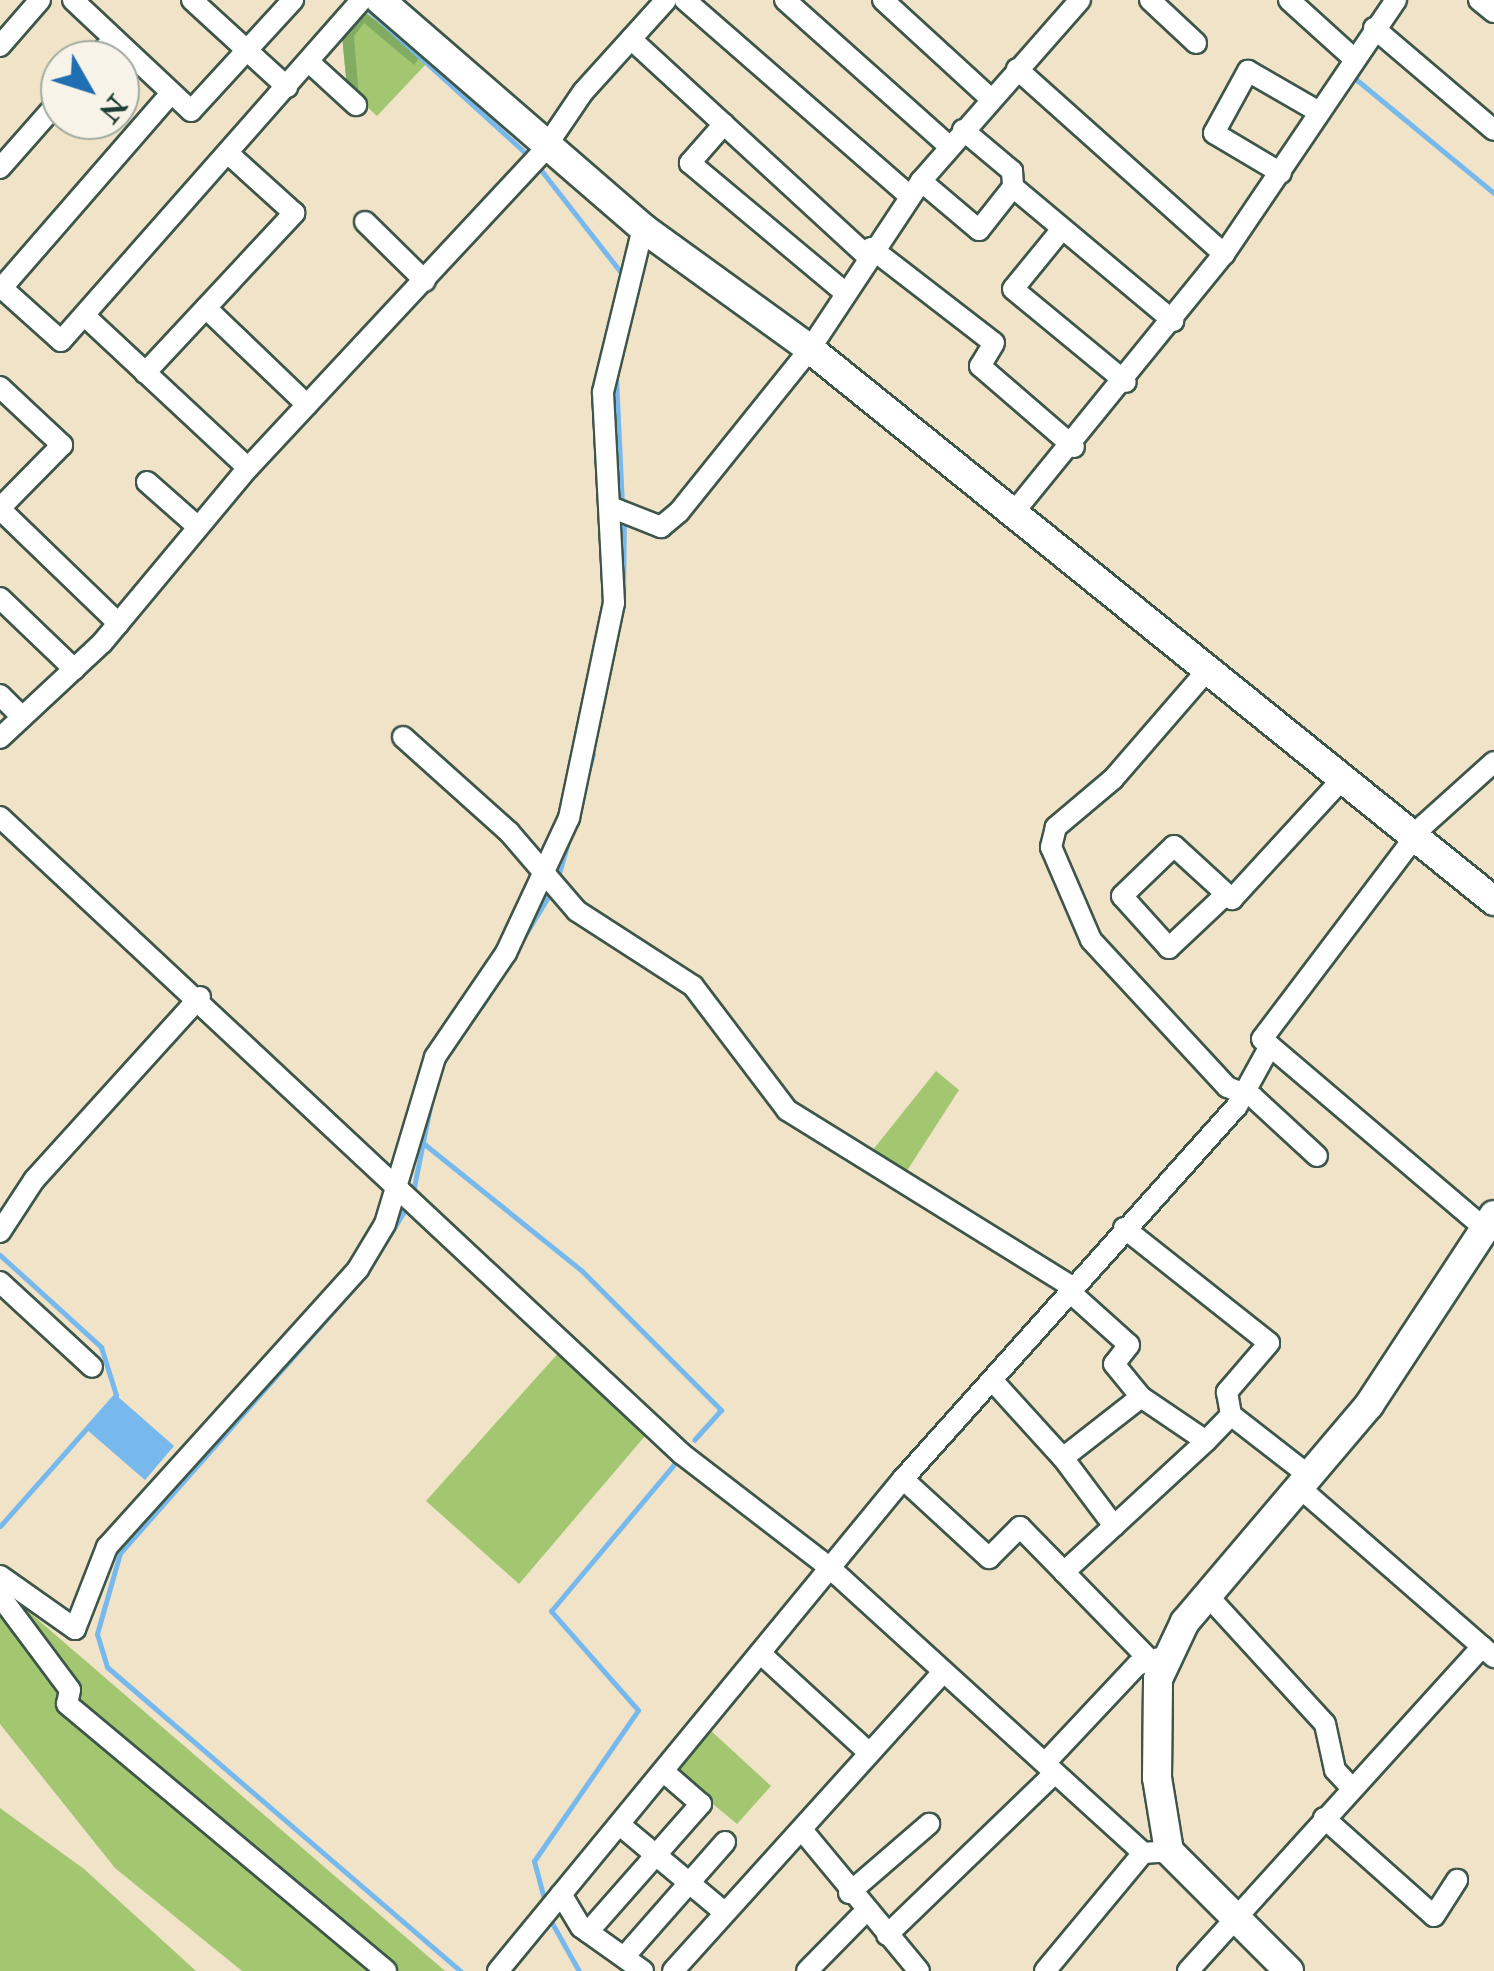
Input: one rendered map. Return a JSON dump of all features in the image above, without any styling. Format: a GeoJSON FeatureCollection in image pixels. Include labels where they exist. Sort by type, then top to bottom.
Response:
{"type":"FeatureCollection","features":[{"type":"Feature","properties":{"kind":"street"},"geometry":{"type":"LineString","coordinates":[[0,46],[40,0]]}},
{"type":"Feature","properties":{"kind":"street"},"geometry":{"type":"LineString","coordinates":[[74,0],[191,111],[293,0]]}},
{"type":"Feature","properties":{"kind":"street"},"geometry":{"type":"LineString","coordinates":[[192,0],[287,87]]}},
{"type":"Feature","properties":{"kind":"street"},"geometry":{"type":"LineString","coordinates":[[380,0],[548,141],[642,228],[810,349],[1344,776],[1494,902]]}},
{"type":"Feature","properties":{"kind":"street"},"geometry":{"type":"LineString","coordinates":[[0,738],[119,624],[248,468],[425,281],[666,0]]}},
{"type":"Feature","properties":{"kind":"street"},"geometry":{"type":"LineString","coordinates":[[684,0],[916,188],[980,230],[1013,186],[1012,171],[956,138],[785,0]]}},
{"type":"Feature","properties":{"kind":"street"},"geometry":{"type":"LineString","coordinates":[[612,508],[661,527],[810,349],[842,290],[916,188],[1080,0]]}},
{"type":"Feature","properties":{"kind":"street"},"geometry":{"type":"LineString","coordinates":[[1150,0],[1196,43]]}},
{"type":"Feature","properties":{"kind":"street"},"geometry":{"type":"LineString","coordinates":[[1289,0],[1352,56]]}},
{"type":"Feature","properties":{"kind":"street"},"geometry":{"type":"LineString","coordinates":[[1014,512],[1074,446],[1224,254],[1281,173],[1352,56],[1396,0]]}},
{"type":"Feature","properties":{"kind":"street"},"geometry":{"type":"LineString","coordinates":[[1479,0],[1494,12]]}},
{"type":"Feature","properties":{"kind":"street"},"geometry":{"type":"LineString","coordinates":[[898,5],[990,99]]}},
{"type":"Feature","properties":{"kind":"street"},"geometry":{"type":"LineString","coordinates":[[171,92],[1,289],[61,340],[86,317],[357,6]]}},
{"type":"Feature","properties":{"kind":"street"},"geometry":{"type":"LineString","coordinates":[[1374,28],[1494,130]]}},
{"type":"Feature","properties":{"kind":"street"},"geometry":{"type":"LineString","coordinates":[[630,39],[868,251],[994,343],[980,366],[1074,446]]}},
{"type":"Feature","properties":{"kind":"street"},"geometry":{"type":"LineString","coordinates":[[309,62],[356,105]]}},
{"type":"Feature","properties":{"kind":"street"},"geometry":{"type":"LineString","coordinates":[[1017,70],[1224,254]]}},
{"type":"Feature","properties":{"kind":"street"},"geometry":{"type":"LineString","coordinates":[[1281,173],[1214,133],[1248,72],[1319,112]]}},
{"type":"Feature","properties":{"kind":"street"},"geometry":{"type":"LineString","coordinates":[[0,168],[40,123]]}},
{"type":"Feature","properties":{"kind":"street"},"geometry":{"type":"LineString","coordinates":[[724,124],[690,163],[842,290]]}},
{"type":"Feature","properties":{"kind":"street"},"geometry":{"type":"LineString","coordinates":[[146,373],[294,214],[229,154]]}},
{"type":"Feature","properties":{"kind":"street"},"geometry":{"type":"LineString","coordinates":[[1013,186],[1173,321]]}},
{"type":"Feature","properties":{"kind":"street"},"geometry":{"type":"LineString","coordinates":[[365,222],[425,281]]}},
{"type":"Feature","properties":{"kind":"street"},"geometry":{"type":"LineString","coordinates":[[0,1576],[76,1630],[107,1548],[358,1269],[398,1192],[435,1057],[549,876],[614,604],[603,392],[642,228]]}},
{"type":"Feature","properties":{"kind":"street"},"geometry":{"type":"LineString","coordinates":[[1062,229],[1013,289],[1126,382]]}},
{"type":"Feature","properties":{"kind":"street"},"geometry":{"type":"LineString","coordinates":[[206,308],[307,404]]}},
{"type":"Feature","properties":{"kind":"street"},"geometry":{"type":"LineString","coordinates":[[86,317],[248,468]]}},
{"type":"Feature","properties":{"kind":"street"},"geometry":{"type":"LineString","coordinates":[[0,387],[62,445],[0,508],[119,624]]}},
{"type":"Feature","properties":{"kind":"street"},"geometry":{"type":"LineString","coordinates":[[148,482],[198,528]]}},
{"type":"Feature","properties":{"kind":"street"},"geometry":{"type":"LineString","coordinates":[[0,598],[74,669]]}},
{"type":"Feature","properties":{"kind":"street"},"geometry":{"type":"LineString","coordinates":[[1210,668],[1122,769],[1056,827],[1051,847],[1090,940],[1227,1086],[1245,1092],[1316,1156]]}},
{"type":"Feature","properties":{"kind":"street"},"geometry":{"type":"LineString","coordinates":[[0,696],[22,718]]}},
{"type":"Feature","properties":{"kind":"street"},"geometry":{"type":"LineString","coordinates":[[403,738],[549,876],[577,911],[693,986],[787,1110],[1072,1290],[1130,1345],[1114,1364],[1140,1396],[1206,1441]]}},
{"type":"Feature","properties":{"kind":"street"},"geometry":{"type":"LineString","coordinates":[[887,1936],[1157,1658],[1206,1594],[1405,1358],[1489,1221],[1262,1038],[1419,837],[1494,762]]}},
{"type":"Feature","properties":{"kind":"street"},"geometry":{"type":"LineString","coordinates":[[1222,898],[1168,948],[1122,896],[1174,846],[1222,898],[1232,899],[1344,776]]}},
{"type":"Feature","properties":{"kind":"street"},"geometry":{"type":"LineString","coordinates":[[0,817],[200,997],[398,1192],[682,1454],[830,1568],[1050,1769],[1156,1852],[1289,1971]]}},
{"type":"Feature","properties":{"kind":"street"},"geometry":{"type":"LineString","coordinates":[[0,1232],[34,1180],[200,997]]}},
{"type":"Feature","properties":{"kind":"street"},"geometry":{"type":"LineString","coordinates":[[498,1971],[903,1479],[1245,1092],[1270,1046]]}},
{"type":"Feature","properties":{"kind":"street"},"geometry":{"type":"LineString","coordinates":[[1124,1228],[1269,1343],[1227,1392],[1231,1415],[1488,1652],[1351,1787],[1188,1971]]}},
{"type":"Feature","properties":{"kind":"street"},"geometry":{"type":"LineString","coordinates":[[0,1282],[92,1367]]}},
{"type":"Feature","properties":{"kind":"street"},"geometry":{"type":"LineString","coordinates":[[992,1380],[1063,1458],[1114,1526]]}},
{"type":"Feature","properties":{"kind":"street"},"geometry":{"type":"LineString","coordinates":[[1063,1458],[1140,1396]]}},
{"type":"Feature","properties":{"kind":"street"},"geometry":{"type":"LineString","coordinates":[[1064,1572],[1231,1415]]}},
{"type":"Feature","properties":{"kind":"street"},"geometry":{"type":"LineString","coordinates":[[903,1479],[989,1558],[1020,1527],[1157,1658],[1156,1852],[1045,1971]]}},
{"type":"Feature","properties":{"kind":"street"},"geometry":{"type":"LineString","coordinates":[[1206,1594],[1326,1724],[1335,1770],[1351,1787]]}},
{"type":"Feature","properties":{"kind":"street"},"geometry":{"type":"LineString","coordinates":[[0,1596],[70,1690],[67,1704],[386,1971]]}},
{"type":"Feature","properties":{"kind":"street"},"geometry":{"type":"LineString","coordinates":[[760,1653],[869,1753]]}},
{"type":"Feature","properties":{"kind":"street"},"geometry":{"type":"LineString","coordinates":[[673,1971],[943,1672]]}},
{"type":"Feature","properties":{"kind":"street"},"geometry":{"type":"LineString","coordinates":[[588,1932],[701,1804],[664,1772]]}},
{"type":"Feature","properties":{"kind":"street"},"geometry":{"type":"LineString","coordinates":[[1324,1818],[1434,1916],[1458,1880]]}},
{"type":"Feature","properties":{"kind":"street"},"geometry":{"type":"LineString","coordinates":[[850,1894],[929,1824]]}},
{"type":"Feature","properties":{"kind":"street"},"geometry":{"type":"LineString","coordinates":[[620,1825],[724,1912]]}},
{"type":"Feature","properties":{"kind":"street"},"geometry":{"type":"LineString","coordinates":[[802,1830],[850,1894],[920,1971]]}},
{"type":"Feature","properties":{"kind":"street"},"geometry":{"type":"LineString","coordinates":[[624,1958],[724,1842]]}},
{"type":"Feature","properties":{"kind":"street"},"geometry":{"type":"LineString","coordinates":[[561,1894],[588,1932],[642,1971]]}},
{"type":"Feature","properties":{"kind":"street"},"geometry":{"type":"LineString","coordinates":[[807,1971],[866,1911]]}},
{"type":"Feature","properties":{"kind":"green space"},"geometry":{"type":"Polygon","coordinates":[[[364,11],[427,63],[377,116],[347,88],[342,35],[364,11]]]}},
{"type":"Feature","properties":{"kind":"green space"},"geometry":{"type":"Polygon","coordinates":[[[364,11],[420,57],[414,65],[364,23],[354,36],[359,99],[347,88],[342,35],[364,11]]]}},
{"type":"Feature","properties":{"kind":"green space"},"geometry":{"type":"Polygon","coordinates":[[[936,1071],[959,1090],[901,1180],[868,1156],[936,1071]]]}},
{"type":"Feature","properties":{"kind":"green space"},"geometry":{"type":"Polygon","coordinates":[[[562,1349],[651,1429],[519,1584],[426,1501],[562,1349]]]}},
{"type":"Feature","properties":{"kind":"green space"},"geometry":{"type":"Polygon","coordinates":[[[0,1587],[445,1971],[242,1971],[115,1868],[0,1724],[0,1587]]]}},
{"type":"Feature","properties":{"kind":"green space"},"geometry":{"type":"Polygon","coordinates":[[[709,1729],[771,1786],[737,1824],[673,1771],[709,1729]]]}},
{"type":"Feature","properties":{"kind":"green space"},"geometry":{"type":"Polygon","coordinates":[[[0,1808],[84,1869],[196,1971],[0,1971],[0,1808]]]}},
{"type":"Feature","properties":{"kind":"water"},"geometry":{"type":"Polygon","coordinates":[[[116,1395],[174,1446],[145,1480],[86,1429],[116,1395]]]}},
{"type":"Feature","properties":{"kind":"waterway"},"geometry":{"type":"LineString","coordinates":[[365,7],[530,157]]}},
{"type":"Feature","properties":{"kind":"waterway"},"geometry":{"type":"LineString","coordinates":[[1352,76],[1494,193]]}},
{"type":"Feature","properties":{"kind":"waterway"},"geometry":{"type":"LineString","coordinates":[[537,165],[626,279]]}},
{"type":"Feature","properties":{"kind":"waterway"},"geometry":{"type":"LineString","coordinates":[[616,378],[622,506]]}},
{"type":"Feature","properties":{"kind":"waterway"},"geometry":{"type":"LineString","coordinates":[[623,596],[624,517]]}},
{"type":"Feature","properties":{"kind":"waterway"},"geometry":{"type":"LineString","coordinates":[[558,877],[593,754]]}},
{"type":"Feature","properties":{"kind":"waterway"},"geometry":{"type":"LineString","coordinates":[[482,1006],[551,892]]}},
{"type":"Feature","properties":{"kind":"waterway"},"geometry":{"type":"LineString","coordinates":[[414,1187],[430,1107]]}},
{"type":"Feature","properties":{"kind":"waterway"},"geometry":{"type":"LineString","coordinates":[[423,1143],[582,1271],[721,1410],[694,1440]]}},
{"type":"Feature","properties":{"kind":"waterway"},"geometry":{"type":"LineString","coordinates":[[366,1274],[406,1208]]}},
{"type":"Feature","properties":{"kind":"waterway"},"geometry":{"type":"LineString","coordinates":[[0,1255],[101,1347],[116,1395],[0,1526]]}},
{"type":"Feature","properties":{"kind":"waterway"},"geometry":{"type":"LineString","coordinates":[[359,1282],[120,1553],[97,1634],[107,1667],[460,1971]]}},
{"type":"Feature","properties":{"kind":"waterway"},"geometry":{"type":"LineString","coordinates":[[546,1906],[534,1861],[638,1710],[551,1611],[675,1463]]}},
{"type":"Feature","properties":{"kind":"waterway"},"geometry":{"type":"LineString","coordinates":[[548,1916],[579,1971]]}}]}
